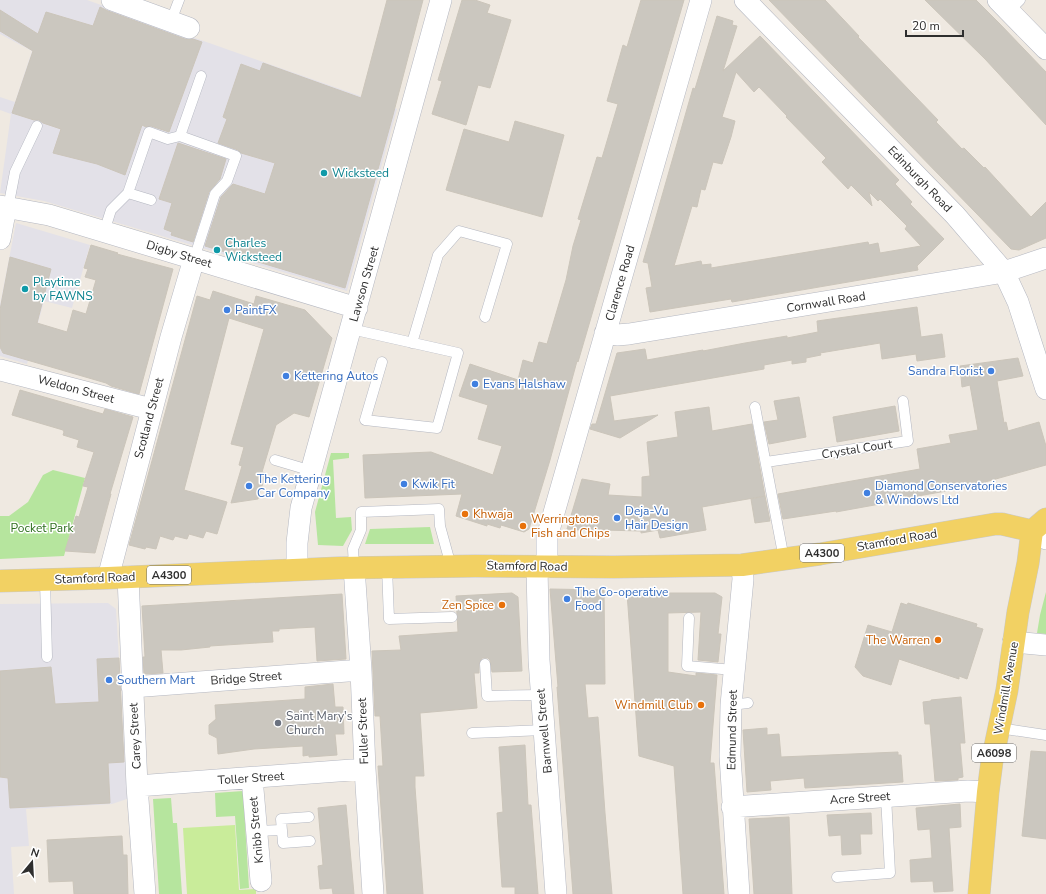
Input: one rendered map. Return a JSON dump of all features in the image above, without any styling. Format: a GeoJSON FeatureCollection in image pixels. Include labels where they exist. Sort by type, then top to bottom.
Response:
{"type":"FeatureCollection","features":[{"type":"Feature","properties":{"kind":"main road","name":"Stamford Road"},"geometry":{"type":"LineString","coordinates":[[0,581],[118,578],[354,567],[742,565],[995,524],[1041,530]]}},
{"type":"Feature","properties":{"kind":"main road","name":"Windmill Avenue"},"geometry":{"type":"LineString","coordinates":[[979,894],[988,792],[1007,690],[1014,642],[1041,530]]}},
{"type":"Feature","properties":{"kind":"street"},"geometry":{"type":"LineString","coordinates":[[112,0],[180,25]]}},
{"type":"Feature","properties":{"kind":"street","name":"Lawson Street"},"geometry":{"type":"LineString","coordinates":[[297,569],[297,544],[301,508],[441,0]]}},
{"type":"Feature","properties":{"kind":"street","name":"Clarence Road"},"geometry":{"type":"LineString","coordinates":[[542,567],[547,537],[701,0]]}},
{"type":"Feature","properties":{"kind":"street","name":"Edinburgh Road"},"geometry":{"type":"LineString","coordinates":[[745,0],[955,215],[1004,272],[1018,302],[1046,389]]}},
{"type":"Feature","properties":{"kind":"street"},"geometry":{"type":"LineString","coordinates":[[1009,4],[1046,49]]}},
{"type":"Feature","properties":{"kind":"street"},"geometry":{"type":"LineString","coordinates":[[0,239],[5,207]]}},
{"type":"Feature","properties":{"kind":"street","name":"Digby Street"},"geometry":{"type":"LineString","coordinates":[[5,207],[49,215],[357,308]]}},
{"type":"Feature","properties":{"kind":"street","name":"Cornwall Road"},"geometry":{"type":"LineString","coordinates":[[605,334],[629,334],[1004,272],[1046,258]]}},
{"type":"Feature","properties":{"kind":"street","name":"Scotland Street"},"geometry":{"type":"LineString","coordinates":[[118,578],[151,409],[194,259]]}},
{"type":"Feature","properties":{"kind":"street","name":"Weldon Street"},"geometry":{"type":"LineString","coordinates":[[0,370],[151,409]]}},
{"type":"Feature","properties":{"kind":"street","name":"Edmund Street"},"geometry":{"type":"LineString","coordinates":[[739,894],[732,807],[730,756],[740,704],[734,670],[743,579],[742,565]]}},
{"type":"Feature","properties":{"kind":"street","name":"Fuller Street"},"geometry":{"type":"LineString","coordinates":[[354,567],[373,894]]}},
{"type":"Feature","properties":{"kind":"street","name":"Barnwell Street"},"geometry":{"type":"LineString","coordinates":[[542,567],[539,660],[556,894]]}},
{"type":"Feature","properties":{"kind":"street","name":"Carey Street"},"geometry":{"type":"LineString","coordinates":[[118,578],[132,687],[137,786],[145,894]]}},
{"type":"Feature","properties":{"kind":"street"},"geometry":{"type":"LineString","coordinates":[[1014,642],[1046,645]]}},
{"type":"Feature","properties":{"kind":"street","name":"Bridge Street"},"geometry":{"type":"LineString","coordinates":[[132,687],[361,670]]}},
{"type":"Feature","properties":{"kind":"street","name":"Toller Street"},"geometry":{"type":"LineString","coordinates":[[137,786],[365,769]]}},
{"type":"Feature","properties":{"kind":"street","name":"Knibb Street"},"geometry":{"type":"LineString","coordinates":[[252,778],[260,882]]}},
{"type":"Feature","properties":{"kind":"street","name":"Acre Street"},"geometry":{"type":"LineString","coordinates":[[732,807],[968,791],[988,792]]}},
{"type":"Feature","properties":{"kind":"lane"},"geometry":{"type":"LineString","coordinates":[[179,0],[180,25]]}},
{"type":"Feature","properties":{"kind":"lane"},"geometry":{"type":"LineString","coordinates":[[180,136],[201,76]]}},
{"type":"Feature","properties":{"kind":"lane"},"geometry":{"type":"LineString","coordinates":[[5,207],[15,172],[37,126]]}},
{"type":"Feature","properties":{"kind":"lane"},"geometry":{"type":"LineString","coordinates":[[104,232],[111,210],[128,193],[149,132],[168,139],[180,136],[236,156],[228,181],[215,194],[194,259]]}},
{"type":"Feature","properties":{"kind":"lane"},"geometry":{"type":"LineString","coordinates":[[128,193],[151,200]]}},
{"type":"Feature","properties":{"kind":"lane"},"geometry":{"type":"LineString","coordinates":[[412,343],[438,255],[460,231],[507,244],[484,317]]}},
{"type":"Feature","properties":{"kind":"lane"},"geometry":{"type":"LineString","coordinates":[[351,329],[458,353],[437,428],[365,420],[382,362]]}},
{"type":"Feature","properties":{"kind":"lane","name":"Crystal Court"},"geometry":{"type":"LineString","coordinates":[[766,462],[908,441],[903,401]]}},
{"type":"Feature","properties":{"kind":"lane"},"geometry":{"type":"LineString","coordinates":[[755,407],[784,559]]}},
{"type":"Feature","properties":{"kind":"lane"},"geometry":{"type":"LineString","coordinates":[[275,460],[312,471]]}},
{"type":"Feature","properties":{"kind":"lane"},"geometry":{"type":"LineString","coordinates":[[354,567],[353,549],[361,530],[360,512],[439,509],[440,526],[451,566]]}},
{"type":"Feature","properties":{"kind":"lane"},"geometry":{"type":"LineString","coordinates":[[387,567],[389,619],[452,617]]}},
{"type":"Feature","properties":{"kind":"lane"},"geometry":{"type":"LineString","coordinates":[[45,580],[47,657]]}},
{"type":"Feature","properties":{"kind":"lane"},"geometry":{"type":"LineString","coordinates":[[689,618],[687,666],[734,670]]}},
{"type":"Feature","properties":{"kind":"lane"},"geometry":{"type":"LineString","coordinates":[[485,664],[487,696],[541,695]]}},
{"type":"Feature","properties":{"kind":"lane"},"geometry":{"type":"LineString","coordinates":[[999,728],[1046,735]]}},
{"type":"Feature","properties":{"kind":"lane"},"geometry":{"type":"LineString","coordinates":[[472,733],[544,730]]}},
{"type":"Feature","properties":{"kind":"lane"},"geometry":{"type":"LineString","coordinates":[[837,877],[890,873],[886,796]]}},
{"type":"Feature","properties":{"kind":"lane"},"geometry":{"type":"LineString","coordinates":[[309,817],[281,819],[283,843],[310,841]]}},
{"type":"Feature","properties":{"kind":"lane"},"geometry":{"type":"LineString","coordinates":[[256,831],[282,830]]}},
{"type":"Feature","properties":{"kind":"shaded area"},"geometry":{"type":"Polygon","coordinates":[[[0,0],[87,0],[397,109],[347,291],[44,201],[0,193],[11,114],[0,110],[0,97],[15,102],[32,51],[0,34],[0,0]]]}},
{"type":"Feature","properties":{"kind":"shaded area"},"geometry":{"type":"Polygon","coordinates":[[[16,223],[90,245],[72,308],[44,301],[27,364],[0,356],[0,305],[16,223]]]}},
{"type":"Feature","properties":{"kind":"shaded area"},"geometry":{"type":"Polygon","coordinates":[[[108,603],[116,609],[127,799],[112,804],[26,809],[29,846],[11,847],[14,894],[0,894],[0,604],[108,603]]]}},
{"type":"Feature","properties":{"kind":"green space"},"geometry":{"type":"Polygon","coordinates":[[[331,453],[349,453],[349,458],[333,460],[336,518],[351,517],[352,530],[343,546],[318,545],[315,512],[331,453]]]}},
{"type":"Feature","properties":{"kind":"green space","name":"Pocket Park"},"geometry":{"type":"Polygon","coordinates":[[[53,470],[85,478],[64,556],[0,559],[0,516],[9,516],[28,502],[43,475],[53,470]]]}},
{"type":"Feature","properties":{"kind":"green space"},"geometry":{"type":"Polygon","coordinates":[[[430,527],[434,544],[365,544],[370,529],[430,527]]]}},
{"type":"Feature","properties":{"kind":"green space"},"geometry":{"type":"Polygon","coordinates":[[[1046,592],[1046,634],[1037,633],[1046,592]]]}},
{"type":"Feature","properties":{"kind":"green space"},"geometry":{"type":"Polygon","coordinates":[[[243,791],[249,888],[240,889],[235,816],[216,817],[215,793],[243,791]]]}},
{"type":"Feature","properties":{"kind":"green space"},"geometry":{"type":"Polygon","coordinates":[[[171,798],[173,823],[177,823],[182,894],[159,894],[153,799],[171,798]]]}},
{"type":"Feature","properties":{"kind":"green space"},"geometry":{"type":"Polygon","coordinates":[[[235,825],[239,890],[256,889],[256,894],[187,894],[183,828],[235,825]]]}},
{"type":"Feature","properties":{"kind":"building","name":"Wicksteed"},"geometry":{"type":"Polygon","coordinates":[[[387,0],[423,0],[345,288],[205,246],[221,197],[233,184],[265,194],[275,163],[241,153],[238,150],[218,143],[227,119],[223,117],[241,64],[260,71],[263,63],[361,98],[387,0]]]}},
{"type":"Feature","properties":{"kind":"building"},"geometry":{"type":"Polygon","coordinates":[[[462,0],[475,0],[490,5],[487,13],[511,20],[490,88],[478,85],[466,125],[432,114],[442,81],[438,80],[462,0]]]}},
{"type":"Feature","properties":{"kind":"building"},"geometry":{"type":"Polygon","coordinates":[[[641,0],[684,0],[529,529],[524,532],[501,525],[500,528],[487,524],[487,526],[456,516],[462,494],[365,498],[363,455],[431,452],[493,475],[502,446],[478,439],[488,405],[459,396],[470,364],[518,380],[523,360],[533,363],[539,342],[547,344],[566,280],[573,246],[581,220],[578,219],[597,157],[602,158],[618,104],[607,101],[623,45],[627,47],[641,0]]]}},
{"type":"Feature","properties":{"kind":"building"},"geometry":{"type":"Polygon","coordinates":[[[769,0],[825,0],[859,36],[858,37],[938,120],[936,122],[962,149],[964,148],[984,168],[985,167],[1031,217],[1046,202],[1046,238],[1019,250],[1011,249],[769,0]]]}},
{"type":"Feature","properties":{"kind":"building"},"geometry":{"type":"Polygon","coordinates":[[[925,0],[976,0],[1000,24],[1046,72],[1046,125],[985,59],[925,0]]]}},
{"type":"Feature","properties":{"kind":"building"},"geometry":{"type":"Polygon","coordinates":[[[100,7],[185,39],[193,39],[202,42],[169,132],[151,126],[146,127],[142,125],[125,175],[97,164],[53,153],[61,129],[43,123],[39,120],[34,120],[12,113],[33,51],[0,31],[0,10],[38,34],[46,12],[93,26],[100,7]]]}},
{"type":"Feature","properties":{"kind":"building"},"geometry":{"type":"Polygon","coordinates":[[[717,16],[733,21],[732,25],[737,26],[723,71],[760,36],[899,180],[895,184],[912,202],[910,204],[944,239],[917,266],[918,270],[732,302],[731,299],[650,312],[646,288],[652,287],[648,263],[643,262],[693,88],[695,89],[717,16]],[[736,72],[722,117],[735,121],[731,137],[722,164],[713,162],[705,190],[701,189],[697,207],[692,206],[674,266],[701,261],[702,265],[711,264],[711,268],[868,242],[869,245],[878,243],[880,253],[921,246],[905,229],[907,226],[880,199],[878,201],[869,192],[872,206],[851,185],[848,189],[822,162],[826,158],[759,87],[754,92],[736,72]]]}},
{"type":"Feature","properties":{"kind":"building"},"geometry":{"type":"Polygon","coordinates":[[[515,121],[564,135],[542,217],[446,190],[464,129],[509,142],[515,121]]]}},
{"type":"Feature","properties":{"kind":"building"},"geometry":{"type":"Polygon","coordinates":[[[178,143],[226,159],[220,179],[209,192],[193,242],[171,235],[172,232],[164,229],[172,203],[159,199],[178,143]]]}},
{"type":"Feature","properties":{"kind":"building"},"geometry":{"type":"Polygon","coordinates":[[[91,245],[118,253],[117,254],[173,269],[139,394],[3,353],[0,347],[0,310],[10,257],[51,269],[37,323],[67,332],[73,310],[86,314],[96,280],[85,277],[88,269],[84,268],[91,245]]]}},
{"type":"Feature","properties":{"kind":"building"},"geometry":{"type":"Polygon","coordinates":[[[213,291],[254,304],[256,296],[305,310],[332,338],[309,417],[294,413],[276,425],[262,472],[266,473],[258,499],[231,503],[242,466],[239,465],[244,447],[231,444],[264,329],[229,318],[184,490],[227,502],[217,534],[206,531],[203,538],[189,534],[187,539],[175,536],[173,540],[160,536],[156,549],[146,547],[145,549],[129,545],[197,296],[210,300],[213,291]]]}},
{"type":"Feature","properties":{"kind":"building"},"geometry":{"type":"Polygon","coordinates":[[[917,307],[921,337],[942,334],[945,357],[917,361],[916,354],[882,359],[880,343],[820,353],[821,355],[806,358],[806,362],[792,364],[792,360],[764,365],[764,369],[610,396],[614,421],[658,415],[620,438],[590,429],[592,424],[596,424],[617,353],[645,349],[647,360],[818,332],[817,321],[917,307]]]}},
{"type":"Feature","properties":{"kind":"building"},"geometry":{"type":"Polygon","coordinates":[[[1018,358],[1023,376],[997,381],[1004,423],[1006,422],[1008,431],[1039,422],[1046,446],[1046,465],[985,482],[986,484],[836,512],[783,519],[778,494],[920,469],[917,449],[951,443],[949,435],[978,430],[970,385],[962,387],[960,366],[1018,358]]]}},
{"type":"Feature","properties":{"kind":"building"},"geometry":{"type":"Polygon","coordinates":[[[20,390],[103,414],[105,409],[133,417],[110,494],[95,553],[65,551],[76,516],[79,517],[88,487],[83,486],[94,452],[77,447],[79,440],[63,435],[63,430],[12,415],[20,390]]]}},
{"type":"Feature","properties":{"kind":"building"},"geometry":{"type":"Polygon","coordinates":[[[799,397],[806,437],[769,444],[764,422],[778,420],[774,401],[799,397]]]}},
{"type":"Feature","properties":{"kind":"building"},"geometry":{"type":"Polygon","coordinates":[[[895,406],[899,431],[837,442],[833,417],[895,406]]]}},
{"type":"Feature","properties":{"kind":"building"},"geometry":{"type":"Polygon","coordinates":[[[709,407],[712,431],[752,424],[765,496],[702,507],[706,530],[660,538],[658,530],[641,533],[641,531],[603,530],[603,532],[567,529],[582,479],[610,484],[608,495],[642,497],[642,477],[650,476],[647,442],[678,437],[675,412],[709,407]]]}},
{"type":"Feature","properties":{"kind":"building"},"geometry":{"type":"Polygon","coordinates":[[[765,496],[770,521],[755,523],[751,499],[765,496]]]}},
{"type":"Feature","properties":{"kind":"building"},"geometry":{"type":"Polygon","coordinates":[[[550,589],[604,590],[605,684],[585,684],[588,718],[598,717],[612,894],[573,894],[550,589]]]}},
{"type":"Feature","properties":{"kind":"building"},"geometry":{"type":"Polygon","coordinates":[[[512,593],[518,597],[522,671],[492,672],[490,660],[488,658],[482,658],[479,664],[479,673],[474,673],[477,708],[420,713],[424,776],[415,776],[415,787],[423,894],[387,894],[378,766],[383,766],[380,716],[375,716],[372,651],[401,650],[399,636],[458,632],[456,596],[512,593]]]}},
{"type":"Feature","properties":{"kind":"building"},"geometry":{"type":"Polygon","coordinates":[[[627,593],[715,593],[722,597],[718,634],[721,634],[718,662],[698,660],[701,612],[668,613],[668,672],[696,676],[696,673],[717,675],[710,763],[714,763],[724,894],[683,894],[674,766],[639,756],[627,593]]]}},
{"type":"Feature","properties":{"kind":"building"},"geometry":{"type":"Polygon","coordinates":[[[342,594],[346,659],[317,661],[315,627],[279,629],[279,631],[272,631],[273,642],[210,646],[181,650],[161,650],[163,673],[144,674],[143,657],[145,657],[142,606],[342,594]]]}},
{"type":"Feature","properties":{"kind":"building"},"geometry":{"type":"Polygon","coordinates":[[[901,603],[907,605],[908,603],[977,624],[976,627],[983,629],[967,679],[959,676],[959,679],[899,659],[891,685],[863,676],[855,667],[868,625],[892,632],[901,603]]]}},
{"type":"Feature","properties":{"kind":"building"},"geometry":{"type":"Polygon","coordinates":[[[119,658],[124,762],[108,763],[110,803],[10,808],[8,778],[0,777],[0,671],[51,667],[55,704],[99,702],[97,659],[119,658]]]}},
{"type":"Feature","properties":{"kind":"building","name":"Saint Mary's Church"},"geometry":{"type":"Polygon","coordinates":[[[333,684],[335,707],[343,707],[344,734],[335,734],[337,755],[303,756],[303,746],[254,749],[218,754],[217,738],[209,734],[209,725],[216,719],[215,705],[305,699],[305,687],[333,684]]]}},
{"type":"Feature","properties":{"kind":"building"},"geometry":{"type":"Polygon","coordinates":[[[961,697],[965,743],[960,743],[963,777],[958,778],[958,780],[935,781],[930,724],[925,724],[923,702],[961,697]]]}},
{"type":"Feature","properties":{"kind":"building"},"geometry":{"type":"Polygon","coordinates":[[[767,728],[767,735],[779,734],[781,757],[898,752],[898,755],[901,755],[903,782],[805,788],[804,778],[770,781],[771,790],[747,792],[743,730],[767,728]]]}},
{"type":"Feature","properties":{"kind":"building"},"geometry":{"type":"Polygon","coordinates":[[[525,745],[528,805],[531,805],[538,894],[515,894],[515,887],[502,887],[497,813],[503,812],[499,747],[525,745]]]}},
{"type":"Feature","properties":{"kind":"building"},"geometry":{"type":"Polygon","coordinates":[[[1031,751],[1046,752],[1046,839],[1022,836],[1031,751]]]}},
{"type":"Feature","properties":{"kind":"building"},"geometry":{"type":"Polygon","coordinates":[[[960,804],[961,827],[949,828],[953,891],[934,892],[933,881],[911,882],[910,860],[932,858],[930,829],[918,830],[916,808],[960,804]]]}},
{"type":"Feature","properties":{"kind":"building"},"geometry":{"type":"Polygon","coordinates":[[[346,805],[354,894],[333,894],[332,888],[320,889],[318,866],[323,865],[318,808],[346,805]]]}},
{"type":"Feature","properties":{"kind":"building"},"geometry":{"type":"Polygon","coordinates":[[[871,813],[872,834],[860,834],[861,854],[842,855],[841,835],[829,836],[827,815],[871,813]]]}},
{"type":"Feature","properties":{"kind":"building"},"geometry":{"type":"Polygon","coordinates":[[[789,817],[792,894],[754,894],[749,819],[789,817]]]}},
{"type":"Feature","properties":{"kind":"building"},"geometry":{"type":"Polygon","coordinates":[[[122,836],[123,855],[127,855],[128,894],[74,894],[73,881],[49,882],[47,840],[122,836]]]}},
{"type":"Feature","properties":{"kind":"place","name":"Wicksteed"},"geometry":{"type":"Point","coordinates":[324,173]}},
{"type":"Feature","properties":{"kind":"place","name":"Charles Wicksteed"},"geometry":{"type":"Point","coordinates":[217,250]}},
{"type":"Feature","properties":{"kind":"place","name":"Playtime by FAWNS"},"geometry":{"type":"Point","coordinates":[25,289]}},
{"type":"Feature","properties":{"kind":"place","name":"PaintFX"},"geometry":{"type":"Point","coordinates":[227,310]}},
{"type":"Feature","properties":{"kind":"place","name":"Sandra Florist"},"geometry":{"type":"Point","coordinates":[991,371]}},
{"type":"Feature","properties":{"kind":"place","name":"Kettering Autos"},"geometry":{"type":"Point","coordinates":[286,376]}},
{"type":"Feature","properties":{"kind":"place","name":"Evans Halshaw"},"geometry":{"type":"Point","coordinates":[475,384]}},
{"type":"Feature","properties":{"kind":"place","name":"Kwik Fit"},"geometry":{"type":"Point","coordinates":[404,484]}},
{"type":"Feature","properties":{"kind":"place","name":"The Kettering Car Company"},"geometry":{"type":"Point","coordinates":[249,486]}},
{"type":"Feature","properties":{"kind":"place","name":"Diamond Conservatories & Windows Ltd"},"geometry":{"type":"Point","coordinates":[867,493]}},
{"type":"Feature","properties":{"kind":"place","name":"Khwaja"},"geometry":{"type":"Point","coordinates":[465,514]}},
{"type":"Feature","properties":{"kind":"place","name":"Deja-Vu Hair Design"},"geometry":{"type":"Point","coordinates":[617,518]}},
{"type":"Feature","properties":{"kind":"place","name":"Werringtons Fish and Chips"},"geometry":{"type":"Point","coordinates":[523,526]}},
{"type":"Feature","properties":{"kind":"place","name":"The Co-operative Food"},"geometry":{"type":"Point","coordinates":[567,599]}},
{"type":"Feature","properties":{"kind":"place","name":"Zen Spice"},"geometry":{"type":"Point","coordinates":[502,605]}},
{"type":"Feature","properties":{"kind":"place","name":"The Warren"},"geometry":{"type":"Point","coordinates":[938,640]}},
{"type":"Feature","properties":{"kind":"place","name":"Southern Mart"},"geometry":{"type":"Point","coordinates":[109,680]}},
{"type":"Feature","properties":{"kind":"place","name":"Windmill Club"},"geometry":{"type":"Point","coordinates":[701,705]}},
{"type":"Feature","properties":{"kind":"place","name":"Saint Mary's Church"},"geometry":{"type":"Point","coordinates":[278,723]}}]}
